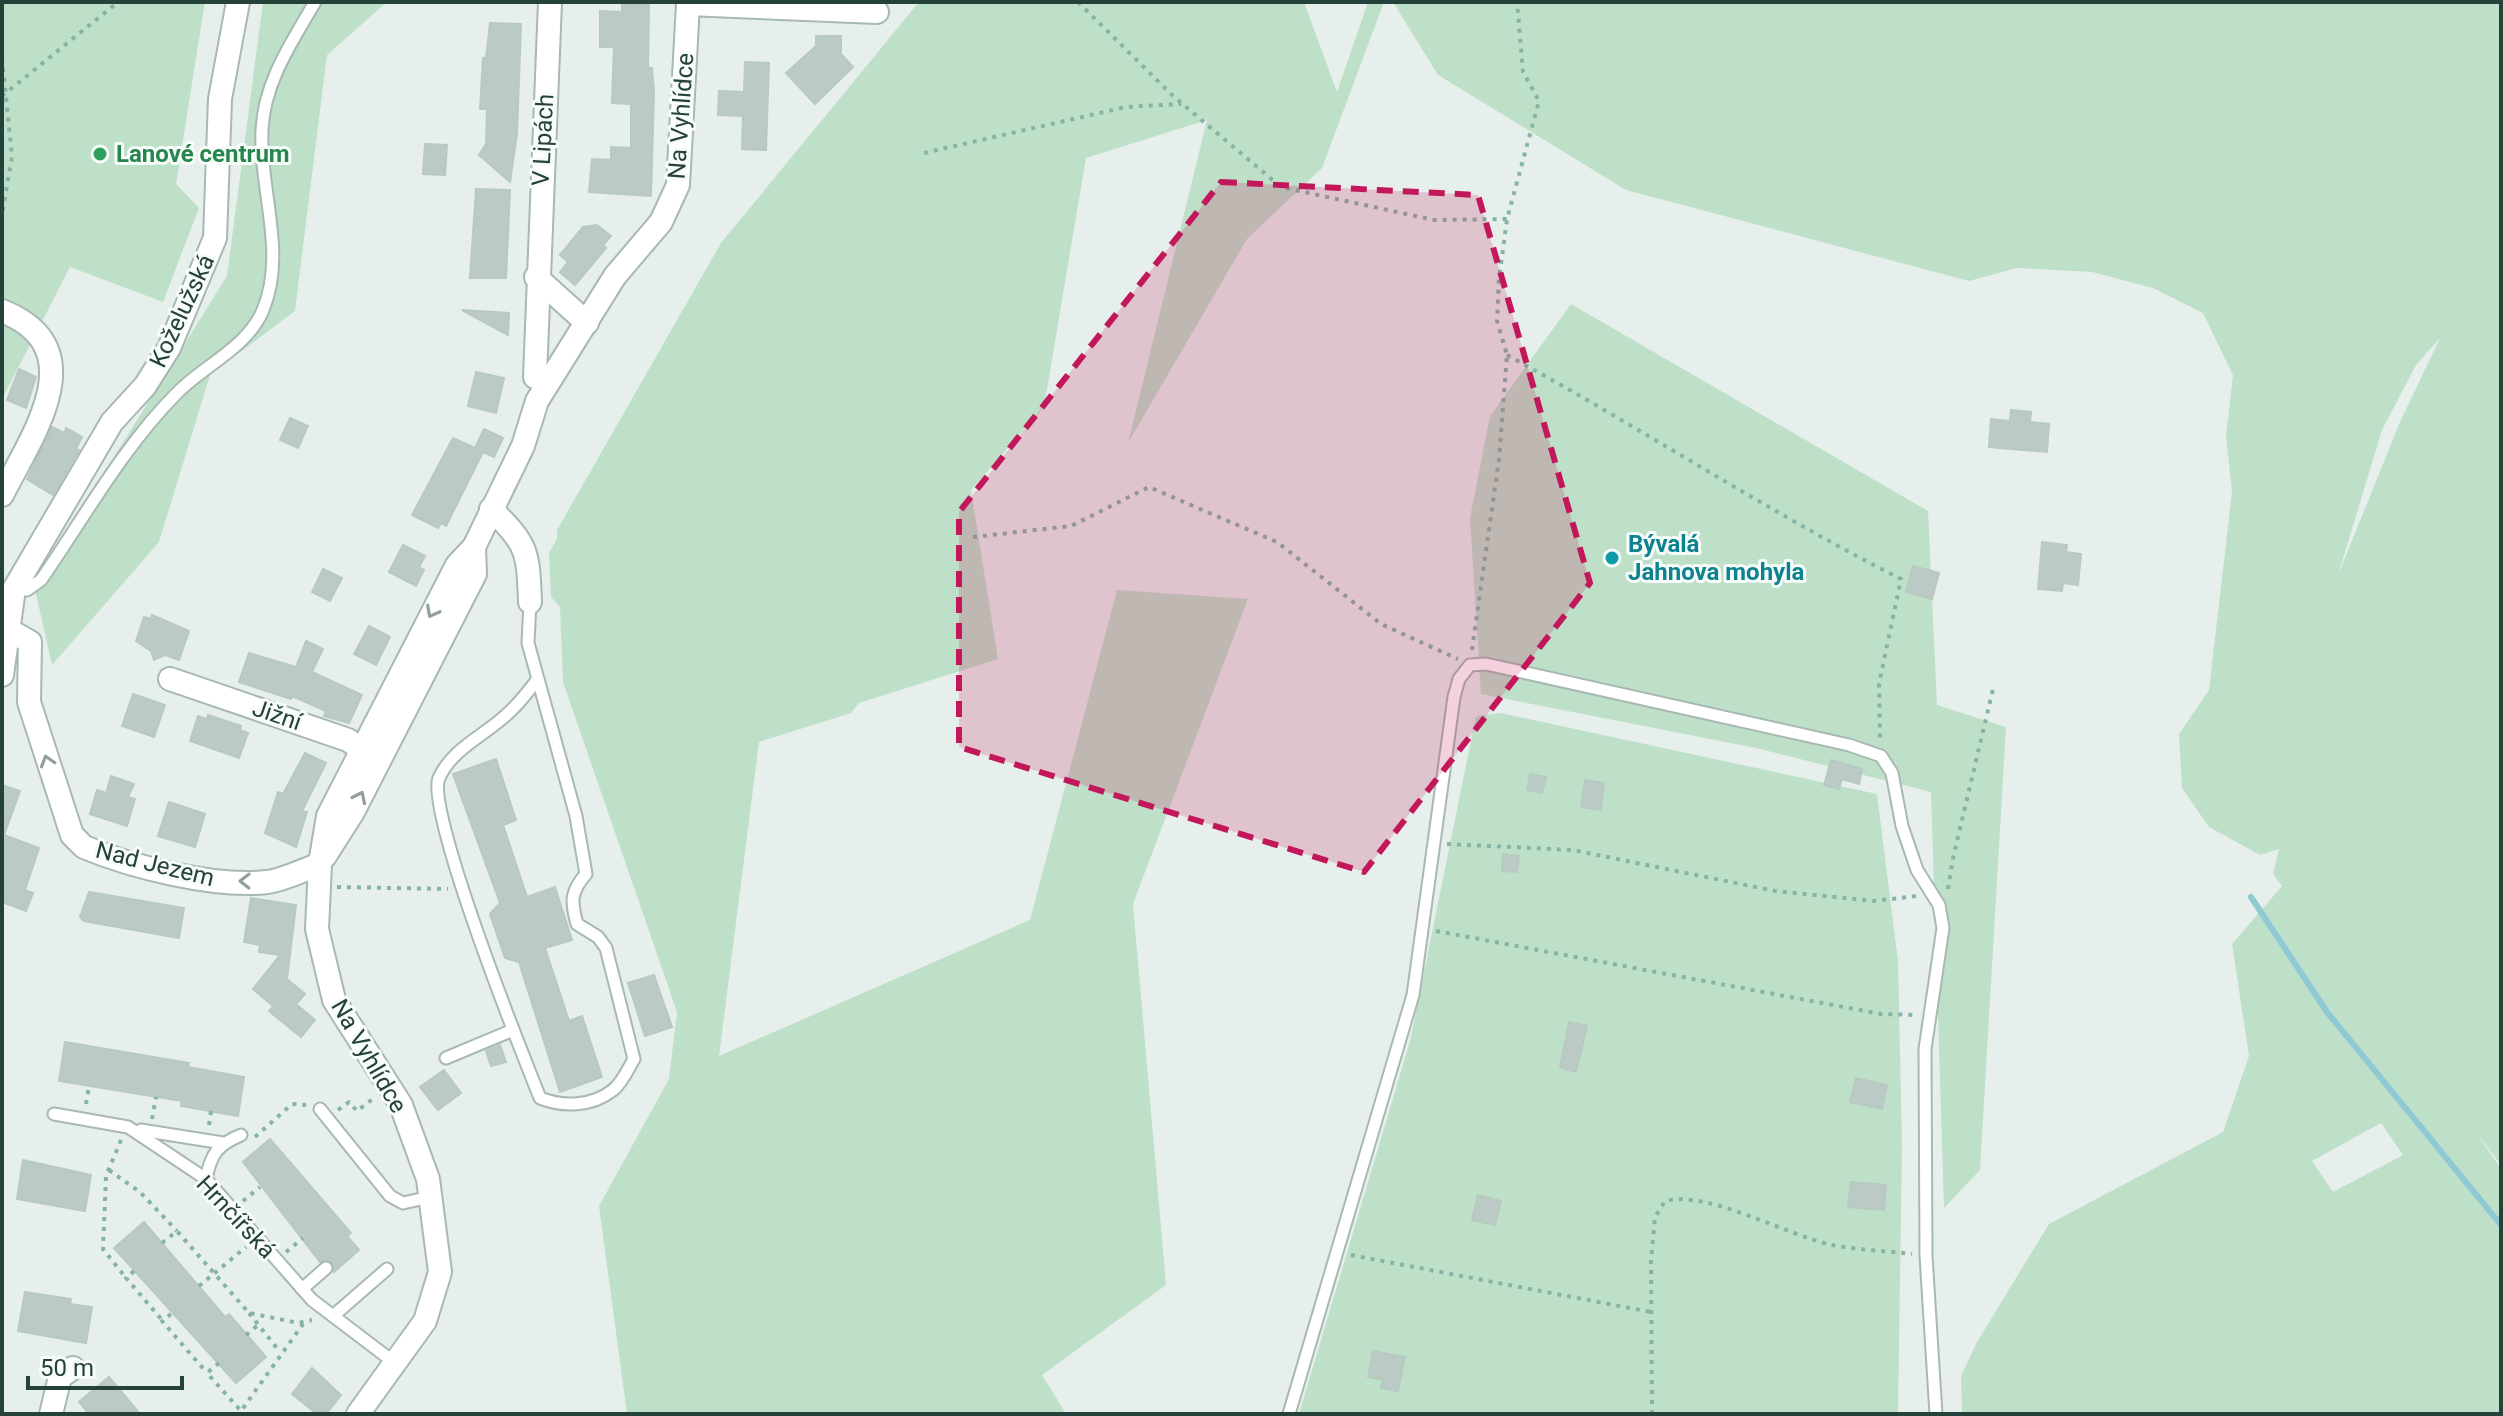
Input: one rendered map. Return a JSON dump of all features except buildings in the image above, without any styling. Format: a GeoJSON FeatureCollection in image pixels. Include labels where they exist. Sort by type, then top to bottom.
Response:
{"type":"FeatureCollection","features":[{"type":"Feature","properties":{"kind":"street","name":"Koželužská"},"geometry":{"type":"LineString","coordinates":[[2,675],[14,589],[112,422],[145,386],[169,348],[215,238],[220,99],[238,2]]}},
{"type":"Feature","properties":{"kind":"street","name":"V Lipách"},"geometry":{"type":"LineString","coordinates":[[535,377],[536,277],[550,2]]}},
{"type":"Feature","properties":{"kind":"street","name":"Na Vyhlídce"},"geometry":{"type":"LineString","coordinates":[[358,1414],[425,1321],[440,1272],[428,1179],[401,1105],[334,1000],[317,929],[320,864],[328,816],[370,755],[457,565],[474,547],[523,446],[537,401],[615,276],[661,222],[678,185],[688,3],[877,12]]}},
{"type":"Feature","properties":{"kind":"street"},"geometry":{"type":"LineString","coordinates":[[536,277],[587,323]]}},
{"type":"Feature","properties":{"kind":"street"},"geometry":{"type":"LineString","coordinates":[[2,311],[31,324],[42,338],[50,354],[51,374],[43,414],[2,495]]}},
{"type":"Feature","properties":{"kind":"street"},"geometry":{"type":"LineString","coordinates":[[491,509],[518,535],[528,557],[530,602]]}},
{"type":"Feature","properties":{"kind":"street","name":"Nad Jezem"},"geometry":{"type":"LineString","coordinates":[[9,630],[30,642],[29,702],[72,835],[84,847],[186,875],[223,881],[268,882],[320,864]]}},
{"type":"Feature","properties":{"kind":"street","name":"Jižní"},"geometry":{"type":"LineString","coordinates":[[170,679],[348,740],[370,755]]}},
{"type":"Feature","properties":{"kind":"street"},"geometry":{"type":"LineString","coordinates":[[51,1414],[60,1377],[73,1368]]}},
{"type":"Feature","properties":{"kind":"lane"},"geometry":{"type":"LineString","coordinates":[[14,589],[27,590],[41,580],[141,435],[178,392],[214,364],[259,319],[272,285],[274,251],[265,201],[262,129],[272,80],[315,2]]}},
{"type":"Feature","properties":{"kind":"lane"},"geometry":{"type":"LineString","coordinates":[[530,602],[528,643],[576,816],[586,874],[574,887],[571,900],[577,924],[598,937],[606,948],[634,1059],[613,1090],[591,1101],[558,1106],[540,1098],[513,1030],[446,833],[437,782],[452,756],[508,714],[537,680]]}},
{"type":"Feature","properties":{"kind":"lane"},"geometry":{"type":"LineString","coordinates":[[1289,1414],[1413,995],[1454,697],[1459,679],[1470,665],[1519,671],[1881,756],[1892,773],[1902,826],[1917,870],[1939,905],[1943,928],[1925,1049],[1926,1256],[1936,1414]]}},
{"type":"Feature","properties":{"kind":"lane"},"geometry":{"type":"LineString","coordinates":[[446,1058],[513,1030]]}},
{"type":"Feature","properties":{"kind":"lane"},"geometry":{"type":"LineString","coordinates":[[320,1109],[390,1196],[403,1203],[430,1197]]}},
{"type":"Feature","properties":{"kind":"lane","name":"Hrnčířská"},"geometry":{"type":"LineString","coordinates":[[54,1114],[128,1127],[206,1179],[257,1238],[333,1316],[395,1363]]}},
{"type":"Feature","properties":{"kind":"lane"},"geometry":{"type":"LineString","coordinates":[[128,1127],[201,1142],[244,1140]]}},
{"type":"Feature","properties":{"kind":"lane"},"geometry":{"type":"LineString","coordinates":[[206,1179],[210,1155],[223,1143]]}},
{"type":"Feature","properties":{"kind":"lane"},"geometry":{"type":"LineString","coordinates":[[306,1285],[326,1268]]}},
{"type":"Feature","properties":{"kind":"lane"},"geometry":{"type":"LineString","coordinates":[[333,1316],[387,1269]]}},
{"type":"Feature","properties":{"kind":"path"},"geometry":{"type":"LineString","coordinates":[[2,96],[118,2]]}},
{"type":"Feature","properties":{"kind":"path"},"geometry":{"type":"LineString","coordinates":[[1078,2],[1183,104],[1281,187],[1434,220],[1507,219]]}},
{"type":"Feature","properties":{"kind":"path"},"geometry":{"type":"LineString","coordinates":[[973,537],[1071,526],[1149,487],[1277,542],[1381,624],[1470,665],[1499,459],[1507,355],[1497,321],[1507,219],[1539,101],[1523,72],[1517,2]]}},
{"type":"Feature","properties":{"kind":"path"},"geometry":{"type":"LineString","coordinates":[[2,58],[8,91],[12,156],[2,215]]}},
{"type":"Feature","properties":{"kind":"path"},"geometry":{"type":"LineString","coordinates":[[924,153],[1126,107],[1183,104]]}},
{"type":"Feature","properties":{"kind":"path"},"geometry":{"type":"LineString","coordinates":[[1507,355],[1623,417],[1824,540],[1901,579],[1879,684],[1881,756]]}},
{"type":"Feature","properties":{"kind":"path"},"geometry":{"type":"LineString","coordinates":[[1941,919],[1993,689]]}},
{"type":"Feature","properties":{"kind":"path"},"geometry":{"type":"LineString","coordinates":[[1434,844],[1573,850],[1775,891],[1874,901],[1907,899],[1930,891]]}},
{"type":"Feature","properties":{"kind":"path"},"geometry":{"type":"LineString","coordinates":[[319,887],[456,889],[466,895]]}},
{"type":"Feature","properties":{"kind":"path"},"geometry":{"type":"LineString","coordinates":[[1422,929],[1881,1014],[1930,1016]]}},
{"type":"Feature","properties":{"kind":"path"},"geometry":{"type":"LineString","coordinates":[[244,1140],[292,1104],[320,1109],[328,1103],[337,1111],[349,1102],[357,1111],[389,1087]]}},
{"type":"Feature","properties":{"kind":"path"},"geometry":{"type":"LineString","coordinates":[[128,1127],[109,1170],[103,1249],[241,1411],[304,1322]]}},
{"type":"Feature","properties":{"kind":"path"},"geometry":{"type":"LineString","coordinates":[[109,1170],[140,1192],[177,1231],[280,1352]]}},
{"type":"Feature","properties":{"kind":"path"},"geometry":{"type":"LineString","coordinates":[[233,1196],[239,1204]]}},
{"type":"Feature","properties":{"kind":"path"},"geometry":{"type":"LineString","coordinates":[[1652,1414],[1651,1312],[1655,1217],[1665,1201],[1681,1197],[1831,1244],[1926,1256]]}},
{"type":"Feature","properties":{"kind":"path"},"geometry":{"type":"LineString","coordinates":[[162,1243],[177,1231]]}},
{"type":"Feature","properties":{"kind":"path"},"geometry":{"type":"LineString","coordinates":[[199,1286],[257,1238]]}},
{"type":"Feature","properties":{"kind":"path"},"geometry":{"type":"LineString","coordinates":[[274,1244],[306,1285]]}},
{"type":"Feature","properties":{"kind":"path"},"geometry":{"type":"LineString","coordinates":[[1337,1252],[1651,1312]]}},
{"type":"Feature","properties":{"kind":"path"},"geometry":{"type":"LineString","coordinates":[[126,1278],[134,1271]]}},
{"type":"Feature","properties":{"kind":"path"},"geometry":{"type":"LineString","coordinates":[[249,1313],[304,1322],[313,1320],[324,1326],[333,1316]]}},
{"type":"Feature","properties":{"kind":"path"},"geometry":{"type":"LineString","coordinates":[[162,1321],[171,1314]]}},
{"type":"Feature","properties":{"kind":"path"},"geometry":{"type":"LineString","coordinates":[[246,1335],[258,1325]]}},
{"type":"Feature","properties":{"kind":"path"},"geometry":{"type":"LineString","coordinates":[[207,1373],[219,1363]]}},
{"type":"Feature","properties":{"kind":"highlighted area"},"geometry":{"type":"Polygon","coordinates":[[[1221,182],[1478,195],[1590,583],[1364,872],[959,747],[959,512],[1221,182]]]}},
{"type":"Feature","properties":{"kind":"green space","name":"Lanové centrum"},"geometry":{"type":"Polygon","coordinates":[[[2,2],[205,2],[176,184],[199,208],[163,302],[70,267],[2,399],[2,2]]]}},
{"type":"Feature","properties":{"kind":"green space"},"geometry":{"type":"Polygon","coordinates":[[[263,2],[387,2],[327,55],[295,311],[210,375],[159,542],[52,665],[34,585],[227,276],[263,2]]]}},
{"type":"Feature","properties":{"kind":"green space"},"geometry":{"type":"Polygon","coordinates":[[[919,2],[1304,2],[1337,92],[1368,2],[1384,2],[1322,168],[1247,239],[1128,443],[1207,120],[1086,158],[1044,407],[971,490],[998,659],[859,703],[851,713],[759,742],[719,1056],[1030,920],[1117,590],[1248,599],[1133,904],[1166,1285],[1042,1375],[1066,1414],[627,1414],[599,1206],[669,1079],[677,1012],[563,682],[560,607],[551,597],[549,553],[557,539],[557,530],[721,243],[919,2]]]}},
{"type":"Feature","properties":{"kind":"green space"},"geometry":{"type":"Polygon","coordinates":[[[1393,2],[2501,2],[2501,1165],[2476,1132],[2501,1169],[2501,1414],[1962,1414],[1961,1376],[1977,1342],[2049,1224],[2223,1132],[2249,1056],[2232,944],[2282,886],[2273,874],[2279,849],[2260,855],[2209,827],[2182,788],[2179,734],[2209,690],[2232,492],[2226,436],[2233,375],[2203,313],[2153,288],[2092,272],[2017,268],[1969,281],[1626,190],[1438,75],[1393,2]],[[2440,338],[2416,365],[2382,430],[2338,575],[2400,422],[2440,338]],[[2381,1123],[2312,1161],[2333,1192],[2403,1155],[2381,1123]]]}},
{"type":"Feature","properties":{"kind":"green space"},"geometry":{"type":"Polygon","coordinates":[[[1571,304],[1928,511],[1937,705],[2006,727],[1980,1170],[1944,1208],[1931,792],[1756,748],[1481,694],[1470,518],[1490,416],[1571,304]]]}},
{"type":"Feature","properties":{"kind":"green space"},"geometry":{"type":"Polygon","coordinates":[[[1501,713],[1877,794],[1898,961],[1902,1144],[1898,1414],[1299,1414],[1410,1041],[1476,716],[1501,713]]]}},
{"type":"Feature","properties":{"kind":"waterway"},"geometry":{"type":"LineString","coordinates":[[2251,897],[2327,1012],[2501,1225]]}},
{"type":"Feature","properties":{"kind":"place","name":"Lanové centrum"},"geometry":{"type":"Point","coordinates":[100,154]}},
{"type":"Feature","properties":{"kind":"place","name":"Bývalá Jahnova mohyla"},"geometry":{"type":"Point","coordinates":[1612,558]}}]}
